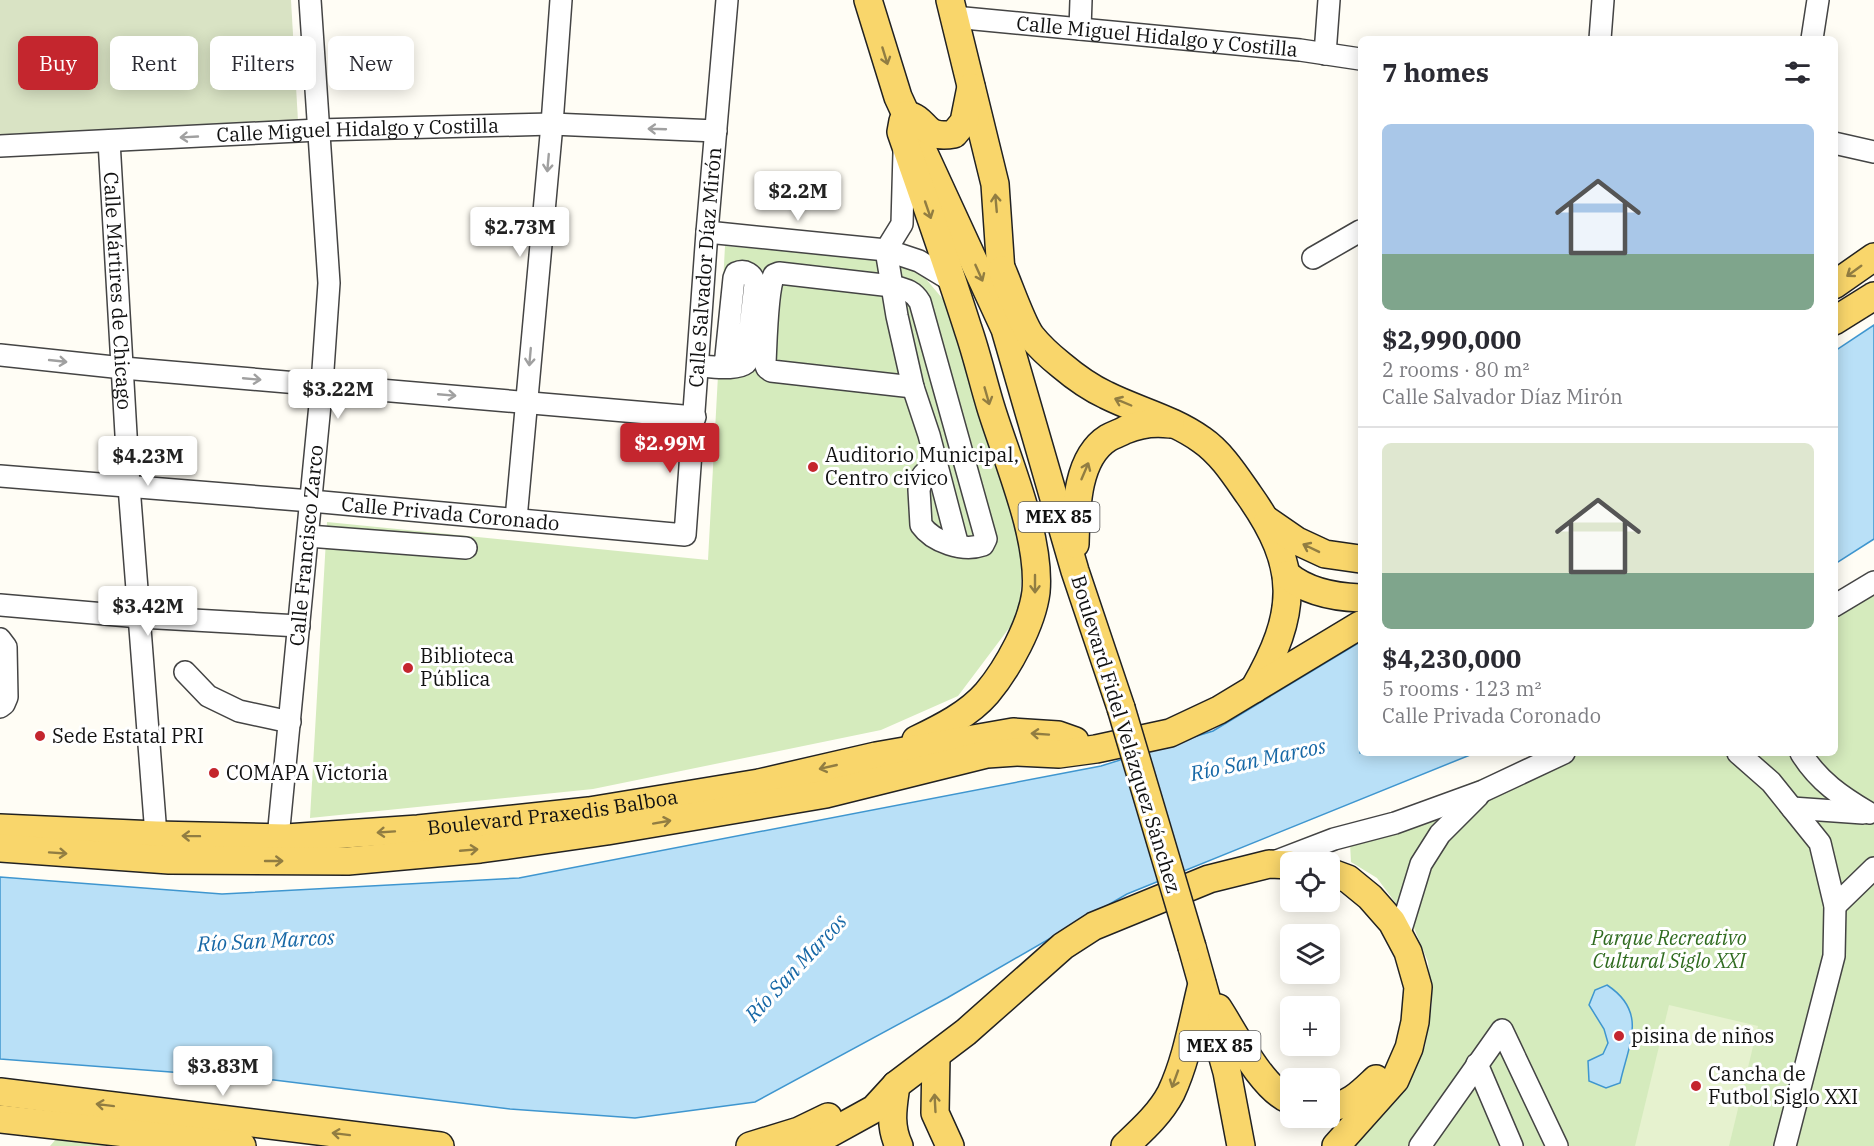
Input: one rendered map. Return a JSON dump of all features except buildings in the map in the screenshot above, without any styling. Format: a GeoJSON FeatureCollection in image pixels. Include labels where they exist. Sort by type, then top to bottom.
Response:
{"type":"FeatureCollection","features":[{"type":"Feature","properties":{"kind":"main road","name":"Boulevard Fidel Velázquez Sánchez"},"geometry":{"type":"LineString","coordinates":[[868,0],[898,97],[1003,324],[1075,571],[1121,708],[1192,947],[1227,1072],[1241,1146]]}},
{"type":"Feature","properties":{"kind":"main road","name":"Boulevard Fidel Velázquez Sánchez"},"geometry":{"type":"LineString","coordinates":[[952,9],[994,184],[1002,270],[1003,324]]}},
{"type":"Feature","properties":{"kind":"main road"},"geometry":{"type":"LineString","coordinates":[[876,756],[952,722],[987,694],[1019,643],[1036,592],[1030,532],[1021,498],[952,281],[901,132],[907,115],[915,117],[929,133],[943,136],[954,134],[963,122],[971,87]]}},
{"type":"Feature","properties":{"kind":"main road"},"geometry":{"type":"LineString","coordinates":[[1838,282],[1874,257]]}},
{"type":"Feature","properties":{"kind":"main road"},"geometry":{"type":"LineString","coordinates":[[1002,270],[1030,335],[1060,365],[1105,395],[1177,425],[1203,440],[1229,466],[1268,521],[1280,547],[1287,574],[1286,602],[1282,632],[1254,690]]}},
{"type":"Feature","properties":{"kind":"main road"},"geometry":{"type":"LineString","coordinates":[[1838,318],[1874,296]]}},
{"type":"Feature","properties":{"kind":"main road"},"geometry":{"type":"LineString","coordinates":[[1075,571],[1076,507],[1081,479],[1093,453],[1107,439],[1132,427],[1157,422],[1177,425]]}},
{"type":"Feature","properties":{"kind":"main road"},"geometry":{"type":"LineString","coordinates":[[1268,521],[1297,541],[1325,554],[1358,559]]}},
{"type":"Feature","properties":{"kind":"main road"},"geometry":{"type":"LineString","coordinates":[[1287,574],[1299,585],[1344,598],[1358,598]]}},
{"type":"Feature","properties":{"kind":"main road","name":"Boulevard Praxedis Balboa"},"geometry":{"type":"LineString","coordinates":[[0,828],[278,838],[418,830],[496,834],[607,831],[826,794],[987,754],[1017,752],[1059,754],[1096,749],[1170,733],[1219,710],[1358,626]]}},
{"type":"Feature","properties":{"kind":"main road","name":"Boulevard Praxedis Balboa"},"geometry":{"type":"LineString","coordinates":[[0,848],[169,860],[348,861],[496,834],[589,811],[759,783],[876,756],[1013,732],[1058,735],[1096,749]]}},
{"type":"Feature","properties":{"kind":"main road"},"geometry":{"type":"LineString","coordinates":[[807,1146],[873,1109],[896,1085],[936,1057],[1063,946],[1094,926],[1209,879],[1279,865]]}},
{"type":"Feature","properties":{"kind":"main road"},"geometry":{"type":"LineString","coordinates":[[1336,1146],[1395,1080],[1409,1048],[1415,1022],[1418,987],[1408,952],[1392,922],[1370,897],[1348,879],[1340,876]]}},
{"type":"Feature","properties":{"kind":"main road"},"geometry":{"type":"LineString","coordinates":[[1202,983],[1259,1072],[1280,1095]]}},
{"type":"Feature","properties":{"kind":"main road"},"geometry":{"type":"LineString","coordinates":[[1125,1146],[1150,1122],[1170,1093],[1186,1049],[1202,983]]}},
{"type":"Feature","properties":{"kind":"main road"},"geometry":{"type":"LineString","coordinates":[[1340,1106],[1354,1099],[1409,1048]]}},
{"type":"Feature","properties":{"kind":"main road"},"geometry":{"type":"LineString","coordinates":[[936,1057],[935,1113],[950,1146]]}},
{"type":"Feature","properties":{"kind":"main road"},"geometry":{"type":"LineString","coordinates":[[750,1146],[799,1131],[836,1113],[867,1094],[896,1085]]}},
{"type":"Feature","properties":{"kind":"main road"},"geometry":{"type":"LineString","coordinates":[[896,1085],[891,1119],[899,1146]]}},
{"type":"Feature","properties":{"kind":"main road"},"geometry":{"type":"LineString","coordinates":[[0,1092],[150,1131],[242,1146]]}},
{"type":"Feature","properties":{"kind":"main road"},"geometry":{"type":"LineString","coordinates":[[0,1119],[150,1131],[440,1146]]}},
{"type":"Feature","properties":{"kind":"street","name":"Calle Francisco Zarco"},"geometry":{"type":"LineString","coordinates":[[278,838],[322,384],[329,283],[310,0]]}},
{"type":"Feature","properties":{"kind":"street"},"geometry":{"type":"LineString","coordinates":[[516,519],[561,0]]}},
{"type":"Feature","properties":{"kind":"street","name":"Calle Salvador Díaz Mirón"},"geometry":{"type":"LineString","coordinates":[[685,535],[727,0]]}},
{"type":"Feature","properties":{"kind":"street"},"geometry":{"type":"LineString","coordinates":[[1080,29],[1081,0]]}},
{"type":"Feature","properties":{"kind":"street"},"geometry":{"type":"LineString","coordinates":[[1325,54],[1329,0]]}},
{"type":"Feature","properties":{"kind":"street"},"geometry":{"type":"LineString","coordinates":[[1600,36],[1603,0]]}},
{"type":"Feature","properties":{"kind":"street"},"geometry":{"type":"LineString","coordinates":[[1812,36],[1818,0]]}},
{"type":"Feature","properties":{"kind":"street","name":"Calle Miguel Hidalgo y Costilla"},"geometry":{"type":"LineString","coordinates":[[952,9],[1080,29],[1288,49],[1358,59]]}},
{"type":"Feature","properties":{"kind":"street","name":"Calle Miguel Hidalgo y Costilla"},"geometry":{"type":"LineString","coordinates":[[0,146],[318,130],[552,124],[716,131]]}},
{"type":"Feature","properties":{"kind":"street","name":"Calle Mártires de Chicago"},"geometry":{"type":"LineString","coordinates":[[109,141],[129,486],[156,835]]}},
{"type":"Feature","properties":{"kind":"street"},"geometry":{"type":"LineString","coordinates":[[905,143],[902,224],[886,250],[913,387],[958,546]]}},
{"type":"Feature","properties":{"kind":"street"},"geometry":{"type":"LineString","coordinates":[[1838,144],[1874,152]]}},
{"type":"Feature","properties":{"kind":"street"},"geometry":{"type":"LineString","coordinates":[[707,232],[886,250],[919,261],[952,281]]}},
{"type":"Feature","properties":{"kind":"street"},"geometry":{"type":"LineString","coordinates":[[1313,258],[1358,232]]}},
{"type":"Feature","properties":{"kind":"street"},"geometry":{"type":"LineString","coordinates":[[913,387],[771,371],[766,368],[774,275],[779,273],[892,285],[915,294],[920,302],[986,539],[983,545],[958,546],[935,538],[921,525],[919,489],[923,475],[936,462]]}},
{"type":"Feature","properties":{"kind":"street"},"geometry":{"type":"LineString","coordinates":[[0,355],[123,368],[695,417]]}},
{"type":"Feature","properties":{"kind":"street"},"geometry":{"type":"LineString","coordinates":[[698,366],[725,366]]}},
{"type":"Feature","properties":{"kind":"street","name":"Calle Privada Coronado"},"geometry":{"type":"LineString","coordinates":[[0,476],[685,535]]}},
{"type":"Feature","properties":{"kind":"street"},"geometry":{"type":"LineString","coordinates":[[308,536],[466,548]]}},
{"type":"Feature","properties":{"kind":"street"},"geometry":{"type":"LineString","coordinates":[[1838,604],[1874,582]]}},
{"type":"Feature","properties":{"kind":"street"},"geometry":{"type":"LineString","coordinates":[[0,605],[140,617],[299,626]]}},
{"type":"Feature","properties":{"kind":"street"},"geometry":{"type":"LineString","coordinates":[[0,639],[6,647],[7,697],[0,707]]}},
{"type":"Feature","properties":{"kind":"street"},"geometry":{"type":"LineString","coordinates":[[185,672],[208,696],[239,711],[290,722]]}},
{"type":"Feature","properties":{"kind":"street"},"geometry":{"type":"LineString","coordinates":[[1279,865],[1334,839],[1395,823],[1483,791],[1558,756]]}},
{"type":"Feature","properties":{"kind":"street"},"geometry":{"type":"LineString","coordinates":[[1741,756],[1771,782],[1820,843],[1835,906],[1834,956],[1785,1146]]}},
{"type":"Feature","properties":{"kind":"street"},"geometry":{"type":"LineString","coordinates":[[1803,756],[1819,778],[1842,798],[1872,813]]}},
{"type":"Feature","properties":{"kind":"street"},"geometry":{"type":"LineString","coordinates":[[1399,936],[1421,864],[1440,834],[1483,791]]}},
{"type":"Feature","properties":{"kind":"street"},"geometry":{"type":"LineString","coordinates":[[1791,807],[1872,813]]}},
{"type":"Feature","properties":{"kind":"street"},"geometry":{"type":"LineString","coordinates":[[1835,906],[1874,868]]}},
{"type":"Feature","properties":{"kind":"street"},"geometry":{"type":"LineString","coordinates":[[1420,1146],[1502,1030],[1557,1146]]}},
{"type":"Feature","properties":{"kind":"street"},"geometry":{"type":"LineString","coordinates":[[1477,1064],[1512,1146]]}},
{"type":"Feature","properties":{"kind":"green space"},"geometry":{"type":"Polygon","coordinates":[[[0,0],[291,0],[293,36],[210,36],[210,90],[296,90],[298,121],[0,136],[0,0]]]}},
{"type":"Feature","properties":{"kind":"green space"},"geometry":{"type":"Polygon","coordinates":[[[725,246],[896,260],[921,273],[952,310],[965,331],[1023,553],[1019,615],[958,696],[881,730],[593,789],[310,818],[327,522],[708,560],[725,246]]]}},
{"type":"Feature","properties":{"kind":"green space","name":"Parque Recreativo Cultural Siglo XXI"},"geometry":{"type":"Polygon","coordinates":[[[1874,591],[1874,1146],[1349,1146],[1400,1086],[1425,1047],[1432,1004],[1428,962],[1414,928],[1377,878],[1351,862],[1350,844],[1395,814],[1537,756],[1838,756],[1838,614],[1874,591]]]}},
{"type":"Feature","properties":{"kind":"green space","name":"Cancha de Futbol Siglo XXI"},"geometry":{"type":"Polygon","coordinates":[[[1669,1005],[1758,1026],[1729,1146],[1635,1146],[1669,1005]]]}},
{"type":"Feature","properties":{"kind":"green space"},"geometry":{"type":"Polygon","coordinates":[[[57,1138],[131,1146],[50,1146],[57,1138]]]}},
{"type":"Feature","properties":{"kind":"water"},"geometry":{"type":"Polygon","coordinates":[[[1874,325],[1874,539],[1838,562],[1838,349],[1874,325]]]}},
{"type":"Feature","properties":{"kind":"water","name":"Río San Marcos"},"geometry":{"type":"Polygon","coordinates":[[[1358,643],[1358,756],[1468,756],[1127,894],[947,998],[755,1102],[635,1118],[510,1109],[274,1080],[0,1059],[0,877],[222,894],[519,878],[1101,766],[1213,731],[1358,643]]]}},
{"type":"Feature","properties":{"kind":"water","name":"pisina de niños"},"geometry":{"type":"Polygon","coordinates":[[[1607,985],[1620,995],[1628,1006],[1632,1017],[1632,1029],[1631,1042],[1620,1083],[1606,1088],[1589,1081],[1588,1061],[1603,1054],[1608,1043],[1604,1029],[1589,1005],[1595,990],[1607,985]]]}},
{"type":"Feature","properties":{"kind":"place","name":"Auditorio Municipal, Centro civico"},"geometry":{"type":"Point","coordinates":[813,467]}},
{"type":"Feature","properties":{"kind":"place","name":"Biblioteca Pública"},"geometry":{"type":"Point","coordinates":[408,668]}},
{"type":"Feature","properties":{"kind":"place","name":"Sede Estatal PRI"},"geometry":{"type":"Point","coordinates":[40,736]}},
{"type":"Feature","properties":{"kind":"place","name":"COMAPA Victoria"},"geometry":{"type":"Point","coordinates":[214,773]}},
{"type":"Feature","properties":{"kind":"place","name":"pisina de niños"},"geometry":{"type":"Point","coordinates":[1619,1036]}},
{"type":"Feature","properties":{"kind":"place","name":"Cancha de Futbol Siglo XXI"},"geometry":{"type":"Point","coordinates":[1696,1086]}}]}
